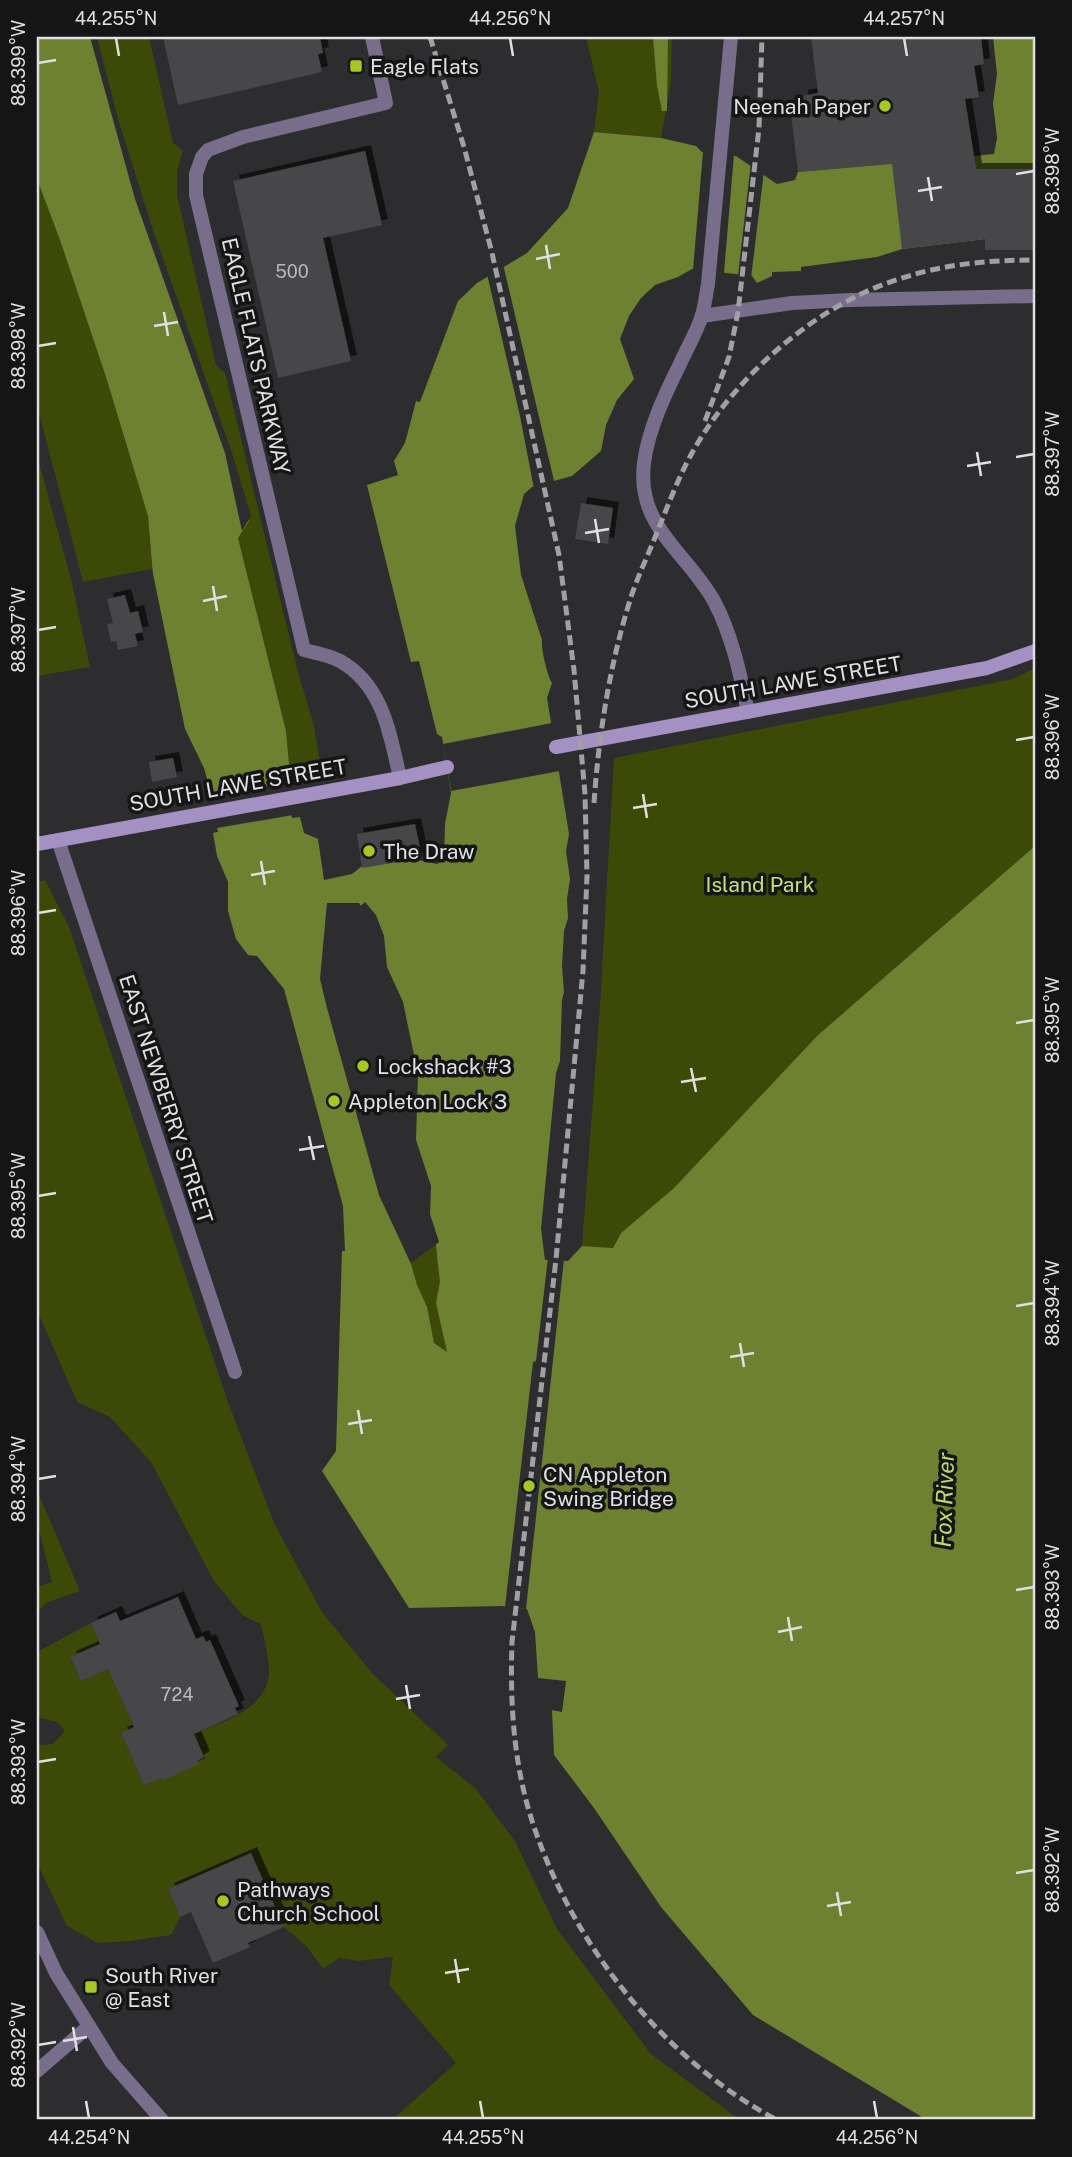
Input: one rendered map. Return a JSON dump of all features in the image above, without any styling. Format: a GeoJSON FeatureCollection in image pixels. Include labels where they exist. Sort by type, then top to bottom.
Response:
{"type":"FeatureCollection","features":[{"type":"Feature","properties":{"kind":"main road","name":"SOUTH LAWE STREET"},"geometry":{"type":"LineString","coordinates":[[556,747],[988,668],[1035,651]]}},
{"type":"Feature","properties":{"kind":"main road","name":"SOUTH LAWE STREET"},"geometry":{"type":"LineString","coordinates":[[37,844],[400,778],[447,767]]}},
{"type":"Feature","properties":{"kind":"street","name":"EAGLE FLATS PARKWAY"},"geometry":{"type":"LineString","coordinates":[[372,37],[386,103],[243,137],[208,150],[202,157],[196,174],[196,195],[304,650],[340,661],[361,677],[377,699],[390,731],[400,778]]}},
{"type":"Feature","properties":{"kind":"street"},"geometry":{"type":"LineString","coordinates":[[731,37],[709,272],[702,316],[671,382],[650,439],[644,464],[645,499],[649,513],[701,580],[720,614],[740,671],[748,712]]}},
{"type":"Feature","properties":{"kind":"street"},"geometry":{"type":"LineString","coordinates":[[702,316],[792,303],[838,300],[1035,296]]}},
{"type":"Feature","properties":{"kind":"street","name":"EAST NEWBERRY STREET"},"geometry":{"type":"LineString","coordinates":[[58,840],[235,1372]]}},
{"type":"Feature","properties":{"kind":"street"},"geometry":{"type":"LineString","coordinates":[[37,1932],[56,1973],[112,2063],[162,2120]]}},
{"type":"Feature","properties":{"kind":"street"},"geometry":{"type":"LineString","coordinates":[[37,2071],[89,2026]]}},
{"type":"Feature","properties":{"kind":"green space"},"geometry":{"type":"Polygon","coordinates":[[[94,37],[149,37],[173,143],[183,151],[177,171],[177,195],[216,365],[225,373],[298,672],[314,726],[321,768],[290,774],[286,731],[238,538],[94,37]]]}},
{"type":"Feature","properties":{"kind":"green space"},"geometry":{"type":"Polygon","coordinates":[[[586,37],[672,37],[671,82],[661,138],[594,132],[599,92],[586,37]]]}},
{"type":"Feature","properties":{"kind":"green space"},"geometry":{"type":"Polygon","coordinates":[[[37,179],[106,377],[148,516],[152,569],[83,582],[37,405],[37,179]]]}},
{"type":"Feature","properties":{"kind":"green space"},"geometry":{"type":"Polygon","coordinates":[[[37,455],[72,583],[90,667],[37,676],[37,455]]]}},
{"type":"Feature","properties":{"kind":"green space","name":"Island Park"},"geometry":{"type":"Polygon","coordinates":[[[1035,668],[1035,846],[817,1036],[674,1188],[621,1233],[613,1248],[582,1246],[600,1005],[614,758],[1013,679],[1035,668]]]}},
{"type":"Feature","properties":{"kind":"green space"},"geometry":{"type":"Polygon","coordinates":[[[45,880],[69,927],[229,1405],[275,1525],[322,1612],[372,1673],[448,1745],[436,1757],[475,1788],[515,1841],[557,1929],[651,2054],[740,2120],[392,2120],[456,2063],[389,1985],[393,1957],[358,1961],[339,1958],[323,1969],[307,1947],[284,1927],[251,1853],[168,1889],[180,1917],[171,1935],[98,1943],[67,1926],[37,1863],[37,1745],[53,1744],[65,1731],[57,1722],[37,1717],[37,1652],[91,1623],[100,1644],[70,1658],[81,1681],[108,1669],[134,1727],[121,1733],[144,1785],[186,1766],[198,1764],[197,1761],[204,1757],[194,1734],[230,1719],[252,1705],[261,1696],[269,1672],[261,1624],[242,1615],[214,1581],[151,1462],[110,1417],[77,1402],[37,1310],[37,882],[45,880]]]}},
{"type":"Feature","properties":{"kind":"green space"},"geometry":{"type":"Polygon","coordinates":[[[439,1242],[447,1323],[448,1380],[406,1267],[439,1242]]]}},
{"type":"Feature","properties":{"kind":"green space"},"geometry":{"type":"Polygon","coordinates":[[[37,1490],[80,1591],[48,1602],[37,1612],[37,1587],[52,1582],[37,1522],[37,1490]]]}},
{"type":"Feature","properties":{"kind":"water","name":"Fox River"},"geometry":{"type":"Polygon","coordinates":[[[37,37],[94,37],[115,120],[249,521],[238,538],[286,731],[290,774],[284,776],[292,818],[300,817],[304,833],[318,839],[324,880],[352,874],[362,866],[414,859],[437,864],[444,860],[445,824],[451,793],[442,737],[437,734],[419,661],[411,662],[367,485],[398,475],[394,461],[405,443],[416,401],[420,402],[458,301],[477,283],[527,253],[568,208],[594,132],[661,138],[696,146],[702,152],[736,156],[777,184],[795,180],[798,172],[994,154],[997,138],[993,103],[997,74],[993,37],[1035,37],[1035,169],[1004,169],[985,239],[902,249],[877,257],[801,267],[801,271],[772,272],[772,276],[757,283],[752,276],[692,269],[655,285],[641,298],[629,316],[620,339],[634,379],[617,400],[606,425],[601,451],[572,476],[532,487],[524,494],[515,526],[521,575],[542,640],[552,683],[547,698],[569,834],[566,851],[570,879],[562,966],[564,992],[560,1061],[556,1073],[541,1229],[545,1260],[568,1261],[582,1246],[613,1248],[621,1233],[674,1188],[817,1036],[1035,846],[1035,2120],[927,2120],[753,2015],[661,1907],[594,1808],[554,1755],[552,1710],[562,1712],[566,1681],[538,1678],[535,1632],[527,1609],[501,1606],[409,1608],[322,1471],[336,1451],[342,1251],[345,1251],[343,1206],[284,989],[257,956],[248,955],[236,939],[228,911],[228,882],[217,856],[213,833],[217,831],[210,791],[206,791],[183,735],[155,601],[148,516],[106,377],[37,179],[37,37]],[[327,903],[320,979],[379,1195],[411,1264],[427,1307],[434,1343],[447,1352],[436,1303],[440,1282],[436,1246],[424,1206],[428,1185],[417,1166],[405,1129],[413,1101],[376,931],[359,903],[327,903]]]}},
{"type":"Feature","properties":{"kind":"water"},"geometry":{"type":"Polygon","coordinates":[[[653,37],[668,37],[667,111],[662,111],[657,86],[653,37]]]}},
{"type":"Feature","properties":{"kind":"pier"},"geometry":{"type":"Polygon","coordinates":[[[90,37],[97,37],[118,119],[154,233],[232,453],[251,516],[242,531],[225,453],[135,199],[90,37]]]}},
{"type":"Feature","properties":{"kind":"pier"},"geometry":{"type":"Polygon","coordinates":[[[703,152],[734,154],[724,273],[693,270],[703,152]]]}},
{"type":"Feature","properties":{"kind":"pier"},"geometry":{"type":"Polygon","coordinates":[[[751,162],[764,171],[751,278],[738,276],[751,162]]]}},
{"type":"Feature","properties":{"kind":"pier"},"geometry":{"type":"Polygon","coordinates":[[[503,264],[555,485],[534,489],[487,274],[503,264]]]}},
{"type":"Feature","properties":{"kind":"pier"},"geometry":{"type":"Polygon","coordinates":[[[152,569],[185,729],[204,768],[210,790],[203,792],[180,736],[168,694],[152,601],[152,569]]]}},
{"type":"Feature","properties":{"kind":"pier"},"geometry":{"type":"Polygon","coordinates":[[[552,723],[560,771],[451,791],[443,744],[552,723]]]}},
{"type":"Feature","properties":{"kind":"pier"},"geometry":{"type":"Polygon","coordinates":[[[289,782],[295,814],[299,814],[217,828],[218,832],[211,833],[213,829],[207,797],[289,782]]]}},
{"type":"Feature","properties":{"kind":"pier"},"geometry":{"type":"Polygon","coordinates":[[[365,902],[376,915],[384,936],[387,967],[403,1002],[418,1074],[416,1140],[431,1186],[430,1214],[439,1242],[433,1247],[420,1207],[424,1186],[416,1172],[405,1129],[410,1101],[398,1034],[379,981],[373,932],[358,908],[365,902]]]}},
{"type":"Feature","properties":{"kind":"pier","name":"CN Appleton Swing Bridge"},"geometry":{"type":"Polygon","coordinates":[[[548,1258],[564,1259],[526,1609],[505,1607],[533,1362],[536,1361],[548,1258]]]}},
{"type":"Feature","properties":{"kind":"building"},"geometry":{"type":"Polygon","coordinates":[[[163,37],[320,37],[323,53],[318,54],[322,72],[178,105],[163,37]]]}},
{"type":"Feature","properties":{"kind":"building","name":"Neenah Paper"},"geometry":{"type":"Polygon","coordinates":[[[811,37],[981,37],[984,64],[974,66],[979,97],[965,99],[976,169],[1035,169],[1035,250],[985,250],[985,239],[902,249],[892,164],[798,172],[791,114],[804,113],[802,96],[818,93],[811,37]]]}},
{"type":"Feature","properties":{"kind":"building"},"geometry":{"type":"Polygon","coordinates":[[[365,151],[382,225],[323,238],[351,361],[278,378],[233,181],[365,151]]]}},
{"type":"Feature","properties":{"kind":"building"},"geometry":{"type":"Polygon","coordinates":[[[581,503],[613,508],[608,544],[575,539],[581,503]]]}},
{"type":"Feature","properties":{"kind":"building"},"geometry":{"type":"Polygon","coordinates":[[[125,595],[130,613],[138,611],[143,632],[135,634],[138,646],[118,650],[116,641],[111,642],[107,624],[113,623],[107,599],[125,595]]]}},
{"type":"Feature","properties":{"kind":"building"},"geometry":{"type":"Polygon","coordinates":[[[173,758],[177,777],[152,782],[149,762],[173,758]]]}},
{"type":"Feature","properties":{"kind":"building"},"geometry":{"type":"Polygon","coordinates":[[[415,824],[422,858],[362,868],[357,834],[415,824]]]}},
{"type":"Feature","properties":{"kind":"building"},"geometry":{"type":"Polygon","coordinates":[[[178,1597],[196,1639],[203,1636],[206,1642],[210,1640],[239,1706],[235,1708],[238,1714],[194,1734],[204,1757],[197,1761],[199,1764],[162,1781],[161,1778],[144,1785],[121,1733],[134,1727],[108,1669],[81,1681],[70,1657],[100,1644],[91,1623],[116,1612],[120,1621],[178,1597]]]}},
{"type":"Feature","properties":{"kind":"building","name":"Pathways Church School"},"geometry":{"type":"Polygon","coordinates":[[[251,1853],[284,1927],[248,1943],[250,1947],[213,1963],[191,1912],[180,1917],[168,1889],[251,1853]]]}},
{"type":"Feature","properties":{"kind":"railway"},"geometry":{"type":"LineString","coordinates":[[430,37],[464,147],[492,253],[559,555],[574,670],[585,794],[587,876],[583,971],[556,1259],[512,1642],[512,1706],[519,1769],[529,1811],[567,1904],[593,1948],[623,1990],[657,2028],[694,2063],[734,2094],[777,2120]]}},
{"type":"Feature","properties":{"kind":"railway"},"geometry":{"type":"LineString","coordinates":[[705,421],[729,357],[738,312],[759,128],[762,37]]}},
{"type":"Feature","properties":{"kind":"railway"},"geometry":{"type":"LineString","coordinates":[[594,803],[607,697],[617,645],[632,594],[687,463],[730,397],[754,371],[808,325],[868,291],[899,279],[950,266],[1035,260]]}},
{"type":"Feature","properties":{"kind":"place","name":"Eagle Flats"},"geometry":{"type":"Point","coordinates":[356,66]}},
{"type":"Feature","properties":{"kind":"place","name":"Neenah Paper"},"geometry":{"type":"Point","coordinates":[885,106]}},
{"type":"Feature","properties":{"kind":"place","name":"The Draw"},"geometry":{"type":"Point","coordinates":[369,851]}},
{"type":"Feature","properties":{"kind":"place","name":"Lockshack #3"},"geometry":{"type":"Point","coordinates":[363,1066]}},
{"type":"Feature","properties":{"kind":"place","name":"Appleton Lock 3"},"geometry":{"type":"Point","coordinates":[334,1101]}},
{"type":"Feature","properties":{"kind":"place","name":"CN Appleton Swing Bridge"},"geometry":{"type":"Point","coordinates":[529,1486]}},
{"type":"Feature","properties":{"kind":"place","name":"Pathways Church School"},"geometry":{"type":"Point","coordinates":[223,1901]}},
{"type":"Feature","properties":{"kind":"place","name":"South River @ East"},"geometry":{"type":"Point","coordinates":[91,1987]}}]}
